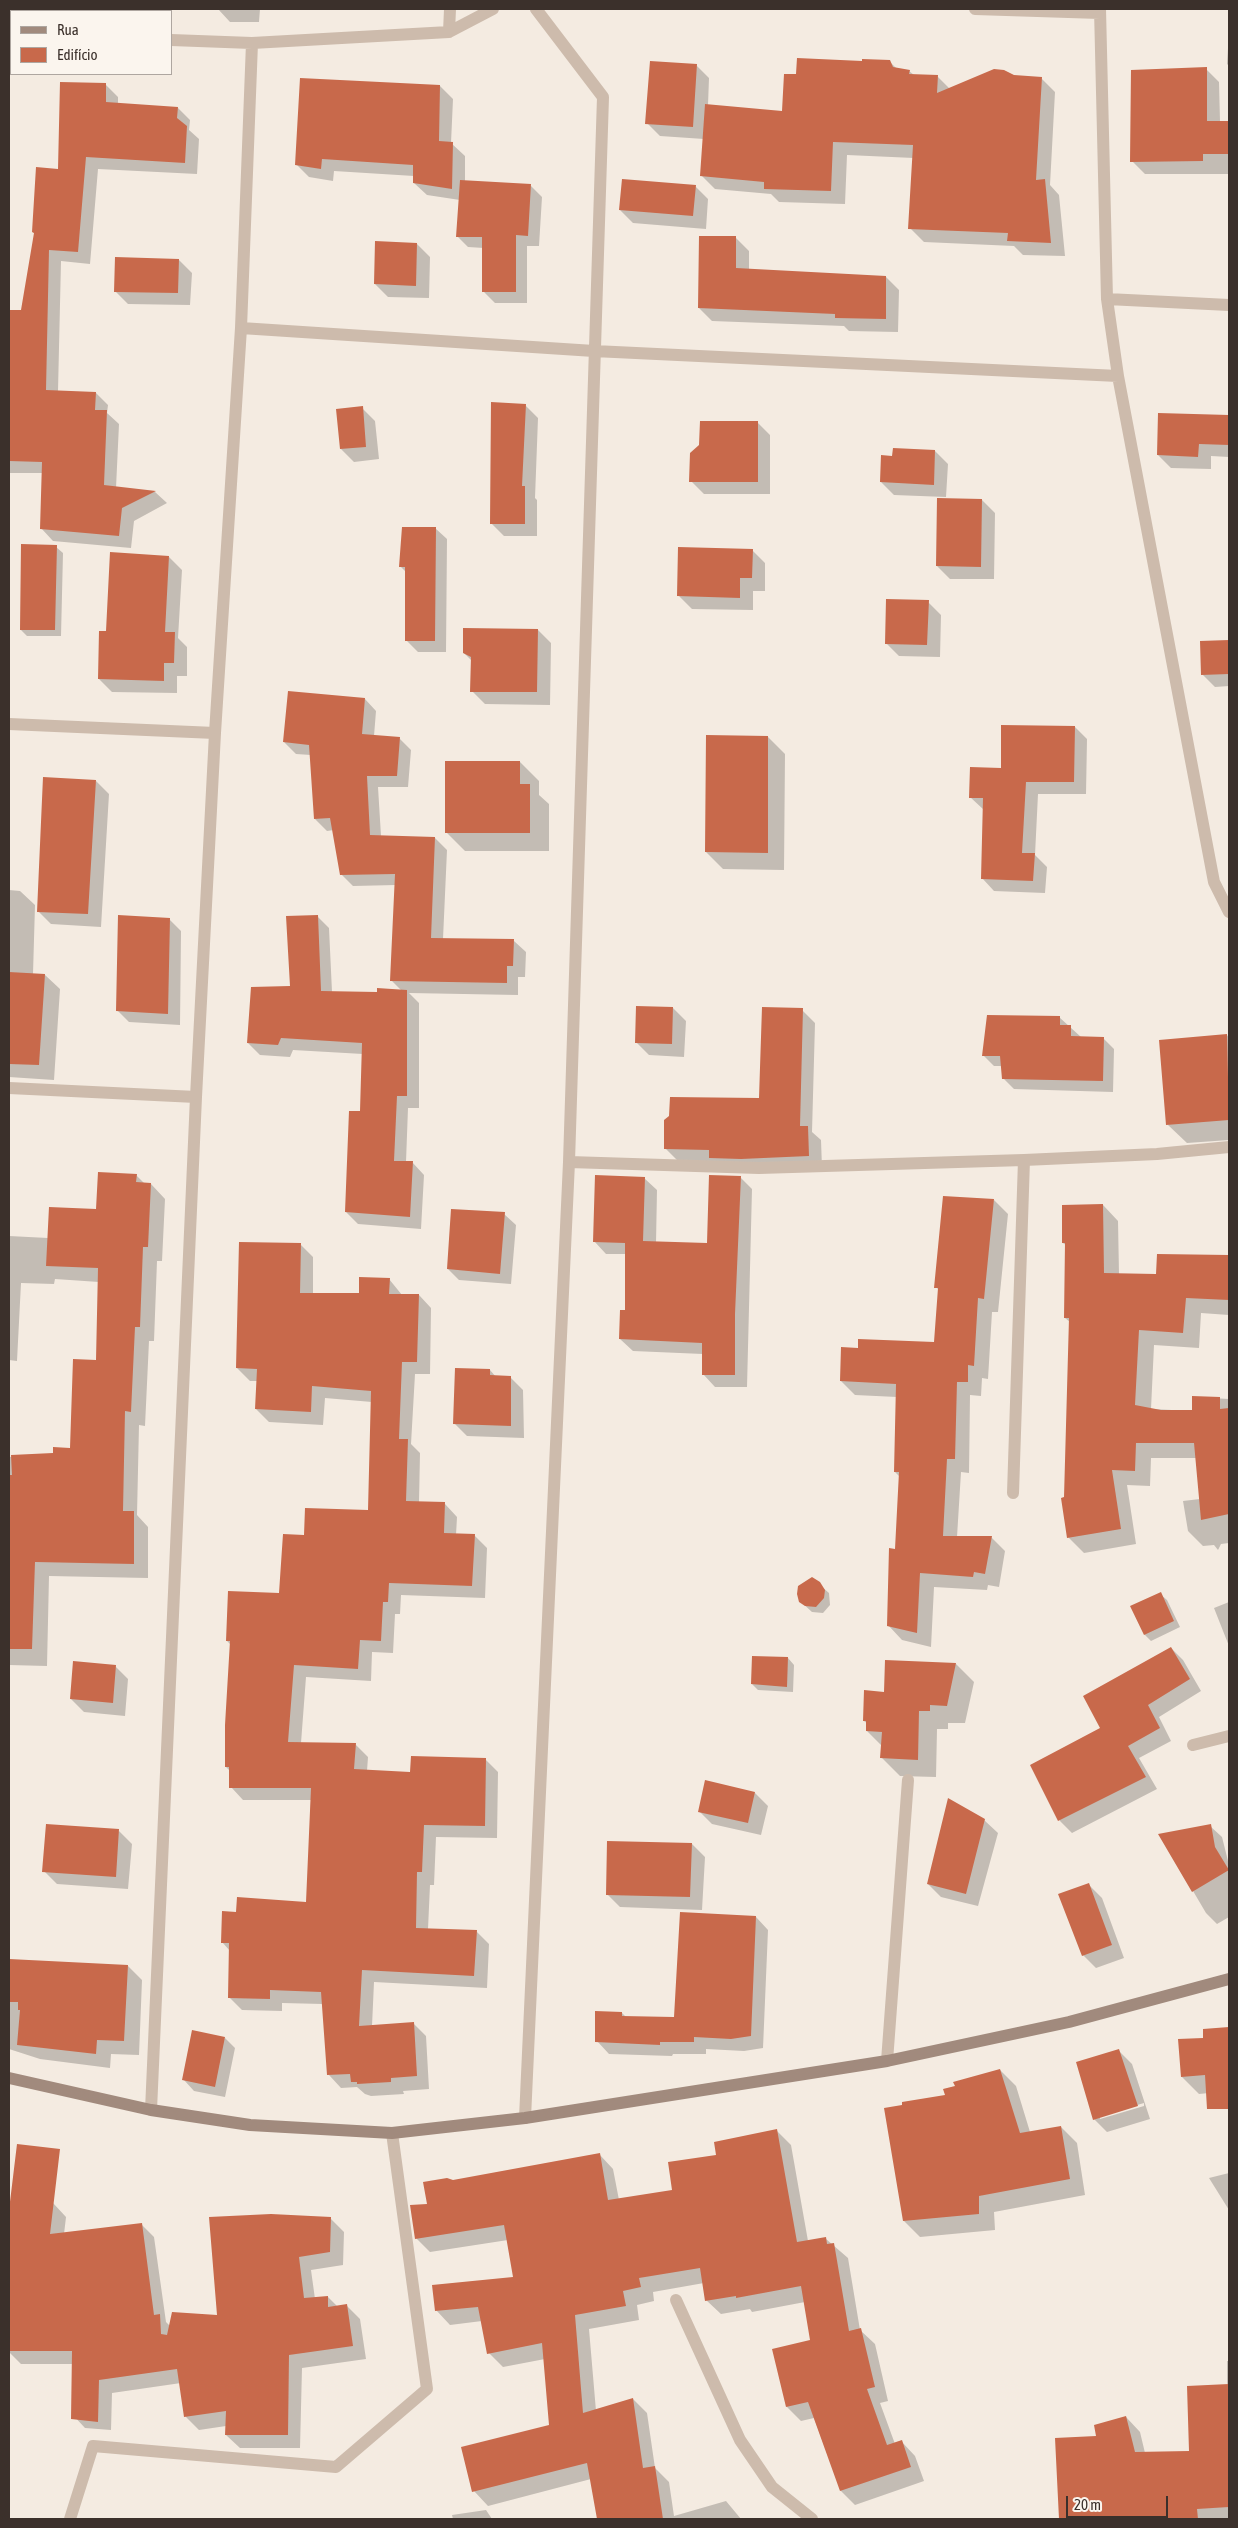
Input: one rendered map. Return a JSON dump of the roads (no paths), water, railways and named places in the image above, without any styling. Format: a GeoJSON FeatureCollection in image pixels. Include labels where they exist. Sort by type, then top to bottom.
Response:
{"type":"FeatureCollection","features":[{"type":"Feature","properties":{"kind":"street"},"geometry":{"type":"LineString","coordinates":[[449,32],[450,9]]}},
{"type":"Feature","properties":{"kind":"street"},"geometry":{"type":"LineString","coordinates":[[172,40],[252,44],[449,32],[493,9]]}},
{"type":"Feature","properties":{"kind":"street"},"geometry":{"type":"LineString","coordinates":[[525,2118],[568,1162],[603,97],[536,9]]}},
{"type":"Feature","properties":{"kind":"street"},"geometry":{"type":"LineString","coordinates":[[975,9],[1100,11],[1106,299],[1118,376],[1214,882],[1229,912]]}},
{"type":"Feature","properties":{"kind":"street"},"geometry":{"type":"LineString","coordinates":[[151,2110],[196,1097],[215,733],[241,328],[252,44]]}},
{"type":"Feature","properties":{"kind":"street"},"geometry":{"type":"LineString","coordinates":[[1106,299],[1229,305]]}},
{"type":"Feature","properties":{"kind":"street"},"geometry":{"type":"LineString","coordinates":[[241,328],[594,351],[1118,376]]}},
{"type":"Feature","properties":{"kind":"street"},"geometry":{"type":"LineString","coordinates":[[9,724],[215,733]]}},
{"type":"Feature","properties":{"kind":"street"},"geometry":{"type":"LineString","coordinates":[[9,1088],[196,1097]]}},
{"type":"Feature","properties":{"kind":"street"},"geometry":{"type":"LineString","coordinates":[[568,1162],[758,1168],[1024,1160],[1157,1154],[1229,1147]]}},
{"type":"Feature","properties":{"kind":"street"},"geometry":{"type":"LineString","coordinates":[[1012,1493],[1024,1160]]}},
{"type":"Feature","properties":{"kind":"street"},"geometry":{"type":"LineString","coordinates":[[1193,1745],[1229,1736]]}},
{"type":"Feature","properties":{"kind":"street"},"geometry":{"type":"LineString","coordinates":[[887,2060],[908,1780]]}},
{"type":"Feature","properties":{"kind":"street"},"geometry":{"type":"LineString","coordinates":[[9,2078],[151,2110],[250,2125],[392,2133],[525,2118],[887,2060],[1069,2022],[1229,1979]]}},
{"type":"Feature","properties":{"kind":"street"},"geometry":{"type":"LineString","coordinates":[[70,2519],[93,2446],[336,2467],[426,2389],[392,2133]]}},
{"type":"Feature","properties":{"kind":"street"},"geometry":{"type":"LineString","coordinates":[[676,2300],[740,2440],[772,2487],[812,2519]]}}]}
